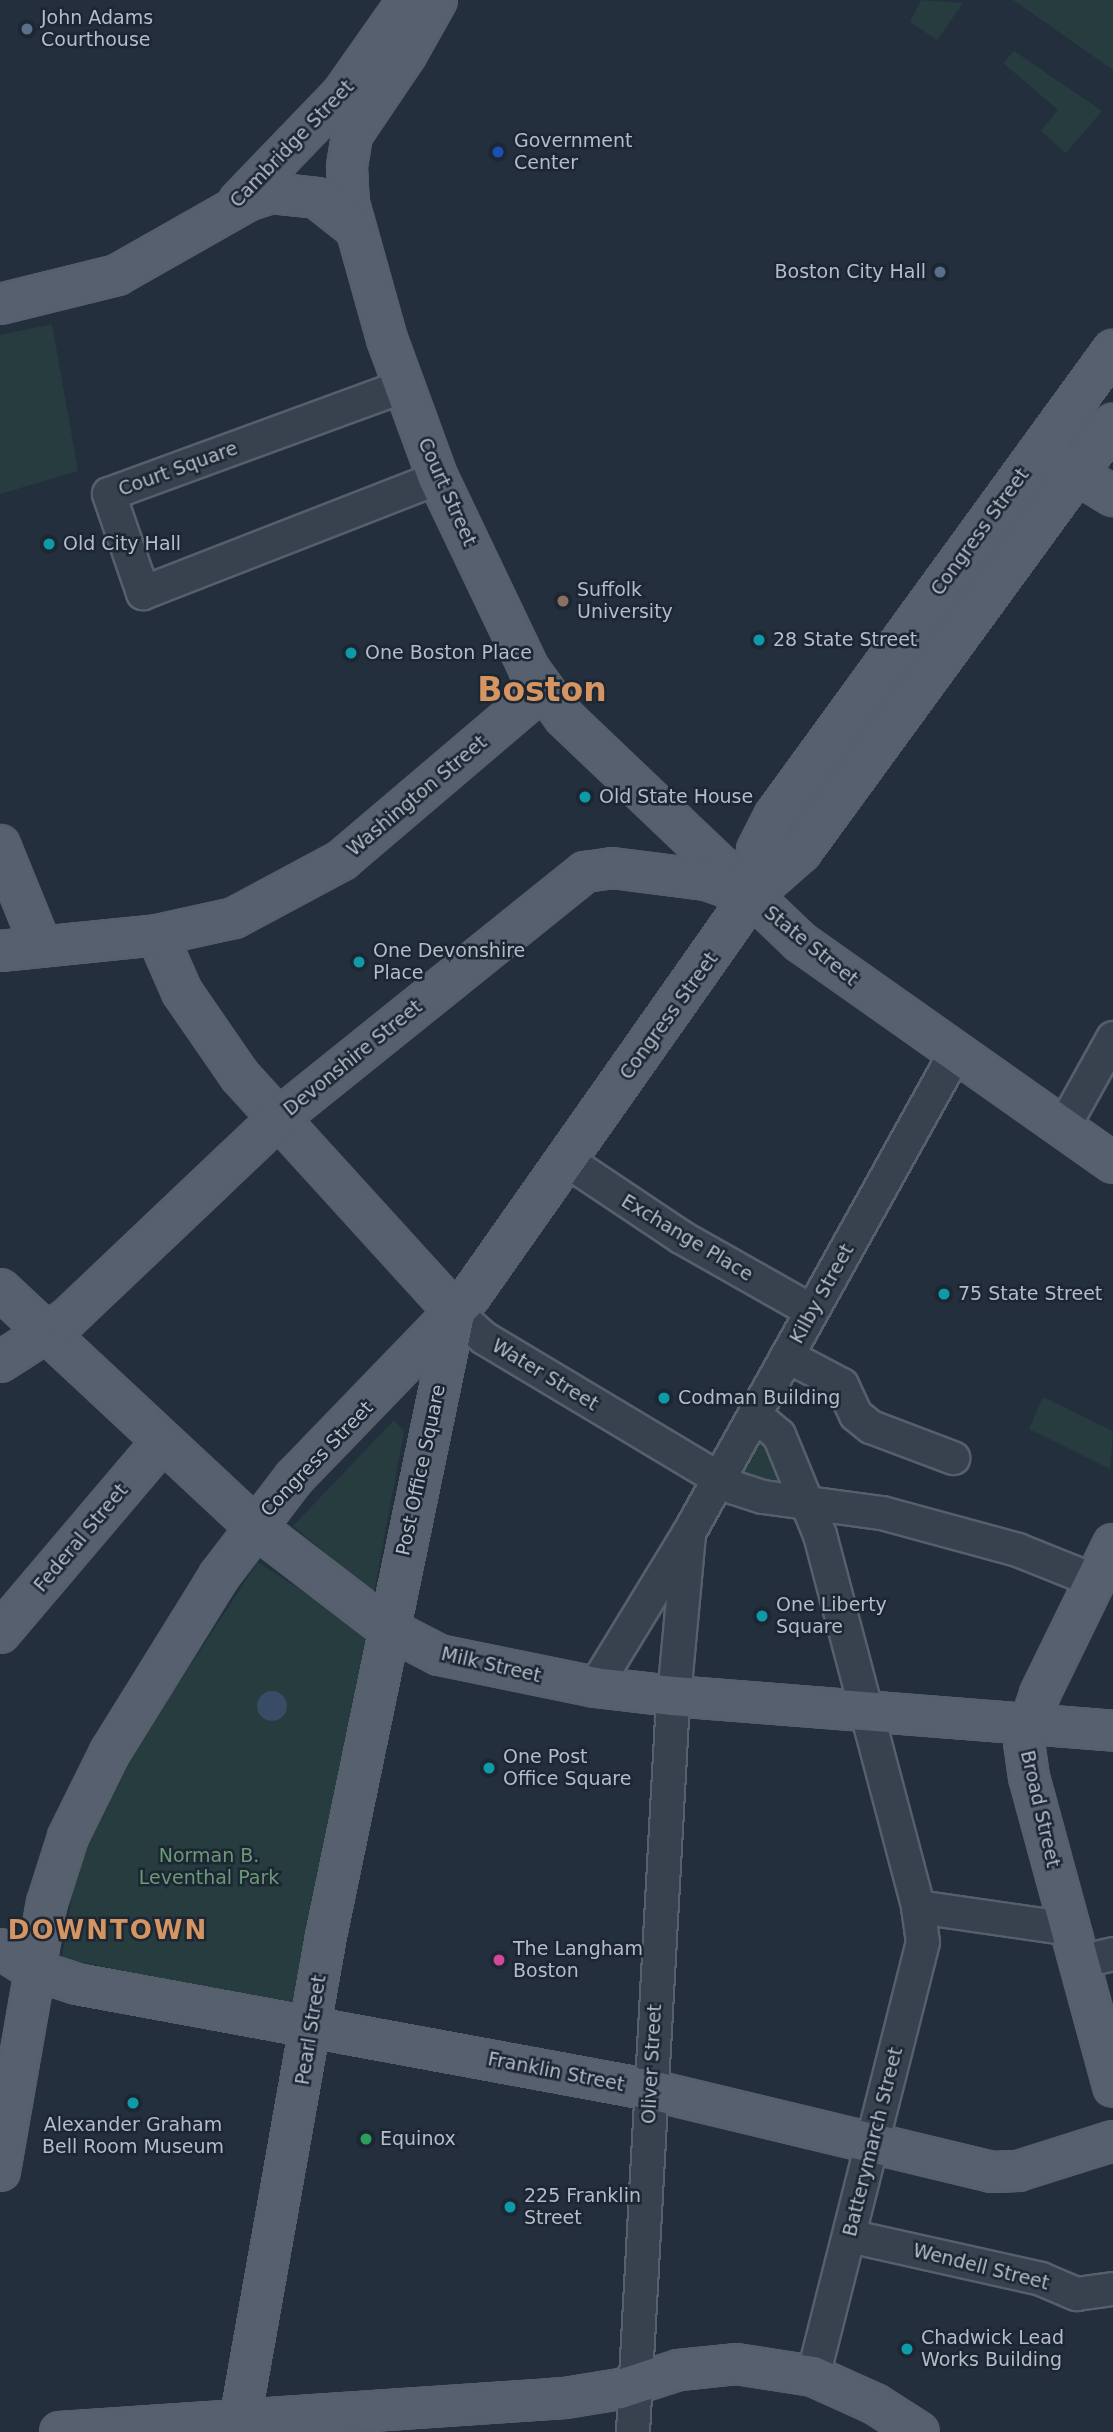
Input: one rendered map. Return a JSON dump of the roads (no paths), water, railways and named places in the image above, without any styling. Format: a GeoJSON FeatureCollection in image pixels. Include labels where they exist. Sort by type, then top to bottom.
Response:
{"type":"FeatureCollection","features":[{"type":"Feature","properties":{"kind":"main road","name":"Cambridge Street"},"geometry":{"type":"LineString","coordinates":[[221,216],[333,106],[408,0]]}},
{"type":"Feature","properties":{"kind":"main road","name":"Cambridge Street"},"geometry":{"type":"LineString","coordinates":[[374,285],[355,228],[346,183],[352,135],[406,55],[436,0]]}},
{"type":"Feature","properties":{"kind":"main road"},"geometry":{"type":"LineString","coordinates":[[0,304],[117,275],[255,198],[292,192],[323,201],[355,228]]}},
{"type":"Feature","properties":{"kind":"main road","name":"Court Street"},"geometry":{"type":"LineString","coordinates":[[374,285],[404,386],[438,478],[542,690]]}},
{"type":"Feature","properties":{"kind":"main road","name":"Congress Street"},"geometry":{"type":"LineString","coordinates":[[751,896],[757,850],[775,815],[1113,350]]}},
{"type":"Feature","properties":{"kind":"main road"},"geometry":{"type":"LineString","coordinates":[[1044,445],[1072,443],[1099,452],[1113,496]]}},
{"type":"Feature","properties":{"kind":"main road","name":"Congress Street"},"geometry":{"type":"LineString","coordinates":[[0,2171],[34,1970],[60,1861],[81,1809],[131,1717],[254,1526],[294,1478],[455,1312],[566,1160],[751,896],[801,852],[1099,452]]}},
{"type":"Feature","properties":{"kind":"main road","name":"State Street"},"geometry":{"type":"LineString","coordinates":[[542,690],[564,717],[810,949],[955,1054],[1113,1163]]}},
{"type":"Feature","properties":{"kind":"main road","name":"Washington Street"},"geometry":{"type":"LineString","coordinates":[[0,951],[157,935],[234,918],[342,860],[542,690]]}},
{"type":"Feature","properties":{"kind":"main road"},"geometry":{"type":"LineString","coordinates":[[0,845],[41,946]]}},
{"type":"Feature","properties":{"kind":"main road","name":"Devonshire Street"},"geometry":{"type":"LineString","coordinates":[[0,1362],[67,1318],[279,1118],[589,870],[612,868],[706,880],[751,896]]}},
{"type":"Feature","properties":{"kind":"main road","name":"Water Street"},"geometry":{"type":"LineString","coordinates":[[157,935],[182,992],[240,1076],[455,1312]]}},
{"type":"Feature","properties":{"kind":"main road","name":"Milk Street"},"geometry":{"type":"LineString","coordinates":[[0,1289],[43,1334],[254,1526],[387,1628],[439,1655],[595,1687],[673,1696],[864,1709],[1113,1731]]}},
{"type":"Feature","properties":{"kind":"main road","name":"Post Office Square"},"geometry":{"type":"LineString","coordinates":[[387,1628],[455,1312]]}},
{"type":"Feature","properties":{"kind":"main road","name":"Federal Street"},"geometry":{"type":"LineString","coordinates":[[0,1633],[161,1443]]}},
{"type":"Feature","properties":{"kind":"main road","name":"Broad Street"},"geometry":{"type":"LineString","coordinates":[[1113,1544],[1028,1724],[1025,1759],[1088,1948],[1113,2087]]}},
{"type":"Feature","properties":{"kind":"main road","name":"Pearl Street"},"geometry":{"type":"LineString","coordinates":[[238,2427],[387,1628]]}},
{"type":"Feature","properties":{"kind":"main road","name":"Franklin Street"},"geometry":{"type":"LineString","coordinates":[[0,1949],[34,1970],[76,1984],[650,2090],[1004,2173],[1113,2141]]}},
{"type":"Feature","properties":{"kind":"main road"},"geometry":{"type":"LineString","coordinates":[[60,2432],[238,2427],[565,2398],[635,2384],[678,2370],[736,2364],[813,2376],[875,2404],[919,2432]]}},
{"type":"Feature","properties":{"kind":"street","name":"Court Square"},"geometry":{"type":"LineString","coordinates":[[404,386],[109,494],[143,593],[438,478]]}},
{"type":"Feature","properties":{"kind":"street"},"geometry":{"type":"LineString","coordinates":[[1063,1128],[1113,1038]]}},
{"type":"Feature","properties":{"kind":"street","name":"Kilby Street"},"geometry":{"type":"LineString","coordinates":[[595,1687],[689,1533],[955,1054]]}},
{"type":"Feature","properties":{"kind":"street","name":"Exchange Place"},"geometry":{"type":"LineString","coordinates":[[566,1160],[681,1237],[812,1311]]}},
{"type":"Feature","properties":{"kind":"street","name":"Water Street"},"geometry":{"type":"LineString","coordinates":[[455,1312],[484,1338],[719,1479],[748,1493],[846,1505],[978,1538],[1095,1581]]}},
{"type":"Feature","properties":{"kind":"street"},"geometry":{"type":"LineString","coordinates":[[787,1356],[842,1385],[856,1415],[871,1427],[953,1458]]}},
{"type":"Feature","properties":{"kind":"street","name":"Batterymarch Street"},"geometry":{"type":"LineString","coordinates":[[755,1415],[779,1435],[820,1535],[918,1907],[920,1958],[813,2376]]}},
{"type":"Feature","properties":{"kind":"street","name":"Kilby Street"},"geometry":{"type":"LineString","coordinates":[[673,1696],[689,1533]]}},
{"type":"Feature","properties":{"kind":"street","name":"Oliver Street"},"geometry":{"type":"LineString","coordinates":[[633,2432],[673,1696]]}},
{"type":"Feature","properties":{"kind":"street"},"geometry":{"type":"LineString","coordinates":[[918,1907],[1088,1948]]}},
{"type":"Feature","properties":{"kind":"street","name":"Wendell Street"},"geometry":{"type":"LineString","coordinates":[[849,2236],[1041,2279],[1077,2294],[1113,2289]]}},
{"type":"Feature","properties":{"kind":"water"},"geometry":{"type":"Polygon","coordinates":[[[272,1691],[278,1692],[286,1700],[286,1712],[278,1720],[272,1721],[266,1720],[258,1712],[257,1706],[258,1700],[266,1692],[272,1691]]]}},
{"type":"Feature","properties":{"kind":"place","name":"John Adams Courthouse"},"geometry":{"type":"Point","coordinates":[27,29]}},
{"type":"Feature","properties":{"kind":"place","name":"Government Center"},"geometry":{"type":"Point","coordinates":[498,152]}},
{"type":"Feature","properties":{"kind":"place","name":"Boston City Hall"},"geometry":{"type":"Point","coordinates":[940,272]}},
{"type":"Feature","properties":{"kind":"place","name":"Old City Hall"},"geometry":{"type":"Point","coordinates":[49,544]}},
{"type":"Feature","properties":{"kind":"place","name":"Suffolk University"},"geometry":{"type":"Point","coordinates":[563,601]}},
{"type":"Feature","properties":{"kind":"place","name":"28 State Street"},"geometry":{"type":"Point","coordinates":[759,640]}},
{"type":"Feature","properties":{"kind":"place","name":"One Boston Place"},"geometry":{"type":"Point","coordinates":[351,653]}},
{"type":"Feature","properties":{"kind":"place","name":"Old State House"},"geometry":{"type":"Point","coordinates":[585,797]}},
{"type":"Feature","properties":{"kind":"place","name":"One Devonshire Place"},"geometry":{"type":"Point","coordinates":[359,962]}},
{"type":"Feature","properties":{"kind":"place","name":"75 State Street"},"geometry":{"type":"Point","coordinates":[944,1294]}},
{"type":"Feature","properties":{"kind":"place","name":"Codman Building"},"geometry":{"type":"Point","coordinates":[664,1398]}},
{"type":"Feature","properties":{"kind":"place","name":"One Liberty Square"},"geometry":{"type":"Point","coordinates":[762,1616]}},
{"type":"Feature","properties":{"kind":"place","name":"One Post Office Square"},"geometry":{"type":"Point","coordinates":[489,1768]}},
{"type":"Feature","properties":{"kind":"place","name":"The Langham Boston"},"geometry":{"type":"Point","coordinates":[499,1960]}},
{"type":"Feature","properties":{"kind":"place","name":"Alexander Graham Bell Room Museum"},"geometry":{"type":"Point","coordinates":[133,2103]}},
{"type":"Feature","properties":{"kind":"place","name":"Equinox"},"geometry":{"type":"Point","coordinates":[366,2139]}},
{"type":"Feature","properties":{"kind":"place","name":"225 Franklin Street"},"geometry":{"type":"Point","coordinates":[510,2207]}},
{"type":"Feature","properties":{"kind":"place","name":"Chadwick Lead Works Building"},"geometry":{"type":"Point","coordinates":[907,2349]}},
{"type":"Feature","properties":{"kind":"district","name":"Boston"},"geometry":{"type":"Point","coordinates":[542,690]}},
{"type":"Feature","properties":{"kind":"district","name":"DOWNTOWN"},"geometry":{"type":"Point","coordinates":[108,1931]}},
{"type":"Feature","properties":{"kind":"park label","name":"Norman B. Leventhal Park"},"geometry":{"type":"Point","coordinates":[209,1867]}}]}
